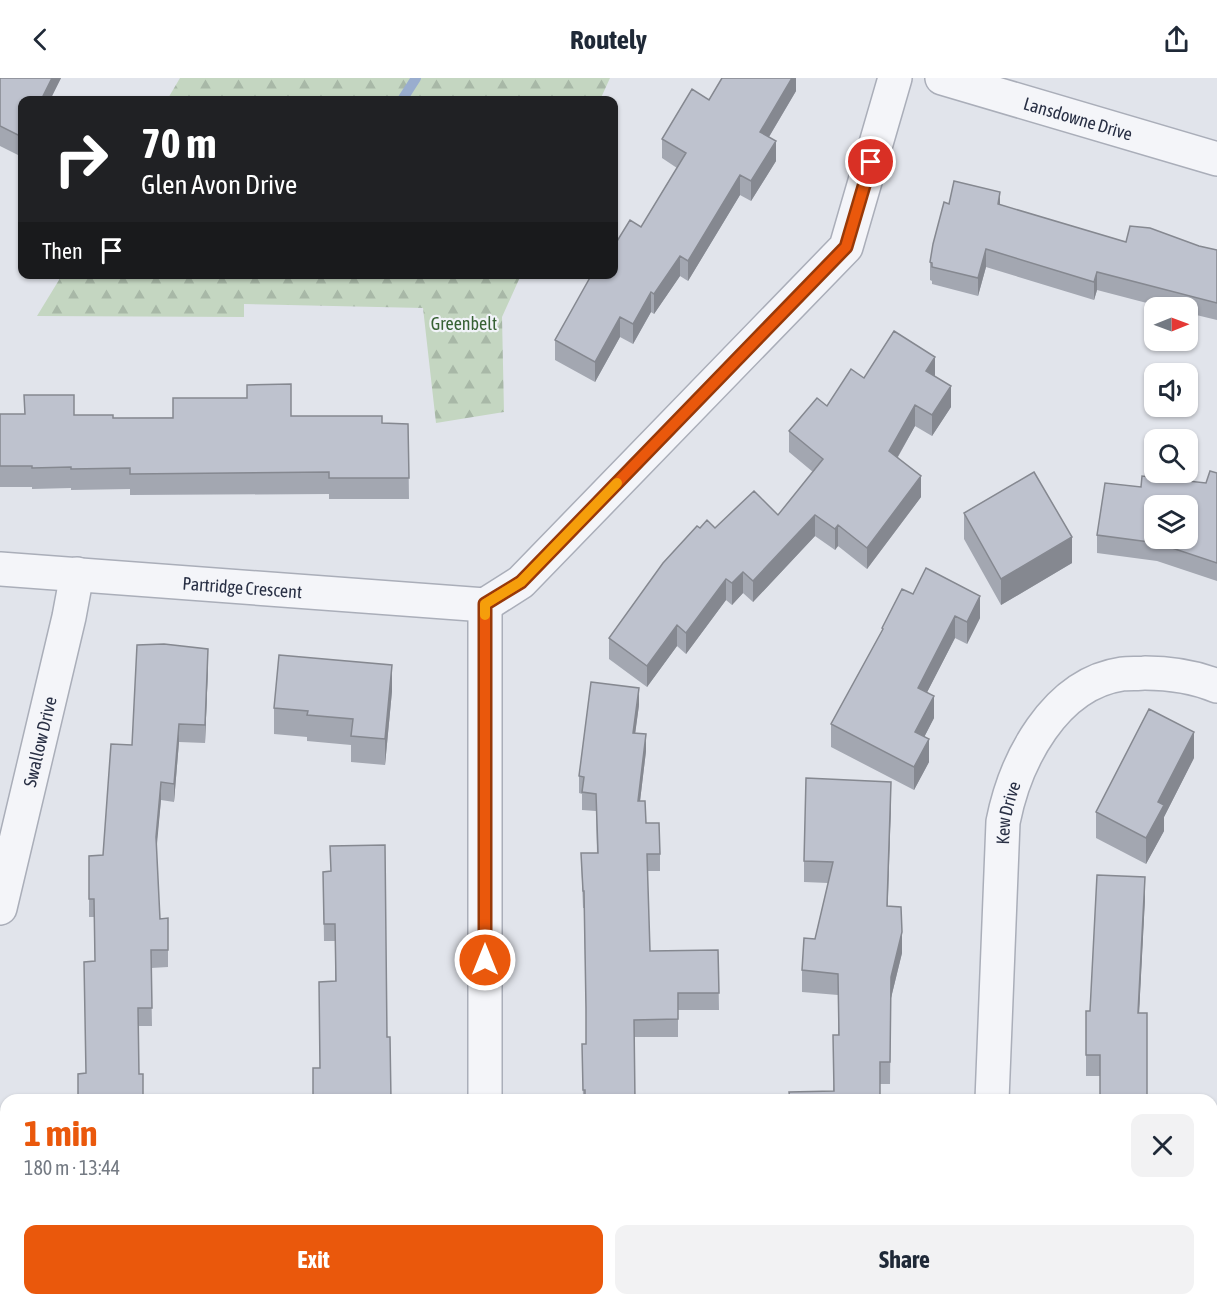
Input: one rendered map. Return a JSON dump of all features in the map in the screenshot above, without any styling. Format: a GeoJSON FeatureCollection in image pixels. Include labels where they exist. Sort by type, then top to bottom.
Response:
{"type":"FeatureCollection","features":[{"type":"Feature","properties":{"kind":"street"},"geometry":{"type":"LineString","coordinates":[[485,1094],[485,604],[521,582],[846,247],[895,78]]}},
{"type":"Feature","properties":{"kind":"street","name":"Lansdowne Drive"},"geometry":{"type":"LineString","coordinates":[[942,78],[1217,159]]}},
{"type":"Feature","properties":{"kind":"street","name":"Partridge Crescent"},"geometry":{"type":"LineString","coordinates":[[0,569],[485,604]]}},
{"type":"Feature","properties":{"kind":"street","name":"Swallow Drive"},"geometry":{"type":"LineString","coordinates":[[0,908],[69,617],[77,574]]}},
{"type":"Feature","properties":{"kind":"street","name":"Kew Drive"},"geometry":{"type":"LineString","coordinates":[[992,1094],[1003,822],[1007,800],[1016,775],[1027,755],[1044,726],[1060,706],[1075,694],[1099,681],[1122,674],[1160,673],[1201,680],[1217,686]]}},
{"type":"Feature","properties":{"kind":"green space"},"geometry":{"type":"Polygon","coordinates":[[[180,78],[610,78],[602,96],[169,96],[180,78]]]}},
{"type":"Feature","properties":{"kind":"green space","name":"Greenbelt"},"geometry":{"type":"Polygon","coordinates":[[[60,279],[519,279],[502,317],[504,412],[436,423],[423,308],[244,304],[244,317],[37,316],[60,279]]]}},
{"type":"Feature","properties":{"kind":"building"},"geometry":{"type":"Polygon","coordinates":[[[0,78],[52,78],[43,96],[18,96],[18,135],[0,126],[0,78]]]}},
{"type":"Feature","properties":{"kind":"building"},"geometry":{"type":"Polygon","coordinates":[[[722,78],[792,78],[760,132],[776,141],[751,181],[740,175],[688,261],[680,256],[654,294],[651,292],[633,324],[620,317],[595,362],[555,340],[589,279],[618,279],[618,240],[630,220],[641,227],[686,153],[662,139],[692,89],[709,100],[722,78]]]}},
{"type":"Feature","properties":{"kind":"building"},"geometry":{"type":"Polygon","coordinates":[[[954,181],[1000,192],[998,204],[1126,242],[1130,226],[1150,228],[1199,246],[1217,250],[1217,303],[1097,272],[1094,282],[986,249],[978,278],[932,267],[930,262],[933,244],[944,202],[949,204],[954,181]]]}},
{"type":"Feature","properties":{"kind":"building"},"geometry":{"type":"Polygon","coordinates":[[[894,331],[935,357],[926,371],[951,386],[932,415],[915,405],[889,451],[921,476],[867,548],[838,525],[835,529],[815,515],[753,581],[743,572],[732,583],[726,579],[686,633],[677,625],[647,666],[609,638],[663,563],[697,526],[700,528],[707,520],[715,528],[754,491],[778,515],[823,459],[789,431],[817,398],[827,406],[851,369],[864,378],[894,331]]]}},
{"type":"Feature","properties":{"kind":"building"},"geometry":{"type":"Polygon","coordinates":[[[291,384],[291,416],[382,416],[382,423],[408,424],[409,478],[329,478],[329,472],[130,474],[130,468],[71,469],[71,467],[0,466],[0,414],[25,414],[24,395],[74,395],[74,415],[113,415],[113,418],[173,418],[173,398],[247,398],[247,385],[291,384]]]}},
{"type":"Feature","properties":{"kind":"building"},"geometry":{"type":"Polygon","coordinates":[[[1210,471],[1217,473],[1217,563],[1175,549],[1198,549],[1198,495],[1144,495],[1144,541],[1097,535],[1105,483],[1141,487],[1142,476],[1144,476],[1144,483],[1206,483],[1210,471]]]}},
{"type":"Feature","properties":{"kind":"building"},"geometry":{"type":"Polygon","coordinates":[[[1034,472],[1072,537],[1001,579],[964,513],[1034,472]]]}},
{"type":"Feature","properties":{"kind":"building"},"geometry":{"type":"Polygon","coordinates":[[[926,568],[980,596],[967,622],[955,616],[918,688],[934,696],[915,732],[929,739],[914,767],[831,724],[883,629],[902,589],[913,594],[926,568]]]}},
{"type":"Feature","properties":{"kind":"building"},"geometry":{"type":"Polygon","coordinates":[[[164,644],[208,649],[205,725],[179,724],[174,784],[161,782],[156,837],[160,919],[168,918],[168,950],[151,950],[152,1008],[138,1008],[139,1074],[143,1074],[143,1094],[78,1094],[78,1074],[86,1073],[84,962],[95,961],[94,899],[89,899],[89,856],[103,855],[111,744],[132,745],[137,645],[164,644]]]}},
{"type":"Feature","properties":{"kind":"building"},"geometry":{"type":"Polygon","coordinates":[[[279,655],[392,665],[385,739],[351,736],[353,719],[307,715],[308,711],[274,708],[279,655]]]}},
{"type":"Feature","properties":{"kind":"building"},"geometry":{"type":"Polygon","coordinates":[[[591,682],[639,688],[633,733],[646,734],[638,801],[645,801],[646,823],[659,823],[660,854],[647,854],[650,951],[718,950],[719,993],[678,993],[678,1019],[634,1020],[635,1094],[585,1094],[583,1090],[582,1044],[586,1044],[586,1008],[581,853],[598,853],[596,794],[582,792],[584,777],[579,776],[591,682]]]}},
{"type":"Feature","properties":{"kind":"building"},"geometry":{"type":"Polygon","coordinates":[[[1149,709],[1194,732],[1158,802],[1164,805],[1146,838],[1096,812],[1149,709]]]}},
{"type":"Feature","properties":{"kind":"building"},"geometry":{"type":"Polygon","coordinates":[[[806,778],[891,782],[887,906],[901,907],[902,932],[891,977],[890,1062],[880,1062],[880,1094],[789,1094],[789,1092],[834,1091],[833,1035],[839,1035],[838,974],[802,970],[804,938],[815,939],[833,862],[804,861],[806,778]]]}},
{"type":"Feature","properties":{"kind":"building"},"geometry":{"type":"Polygon","coordinates":[[[385,845],[387,1037],[390,1037],[391,1094],[313,1094],[313,1068],[320,1068],[319,982],[336,981],[335,924],[324,924],[323,872],[331,871],[330,846],[385,845]]]}},
{"type":"Feature","properties":{"kind":"building"},"geometry":{"type":"Polygon","coordinates":[[[1097,875],[1145,877],[1138,1013],[1147,1013],[1147,1094],[1100,1094],[1100,1055],[1086,1055],[1086,1011],[1090,1011],[1097,875]]]}},
{"type":"Feature","properties":{"kind":"waterway"},"geometry":{"type":"LineString","coordinates":[[405,96],[416,78]]}},
{"type":"Feature","properties":{"kind":"slow traffic"},"geometry":{"type":"LineString","coordinates":[[485,615],[485,604],[521,582],[617,483]]}},
{"type":"Feature","properties":{"kind":"route"},"geometry":{"type":"LineString","coordinates":[[485,960],[485,604],[521,582],[846,247],[871,162]]}}]}
